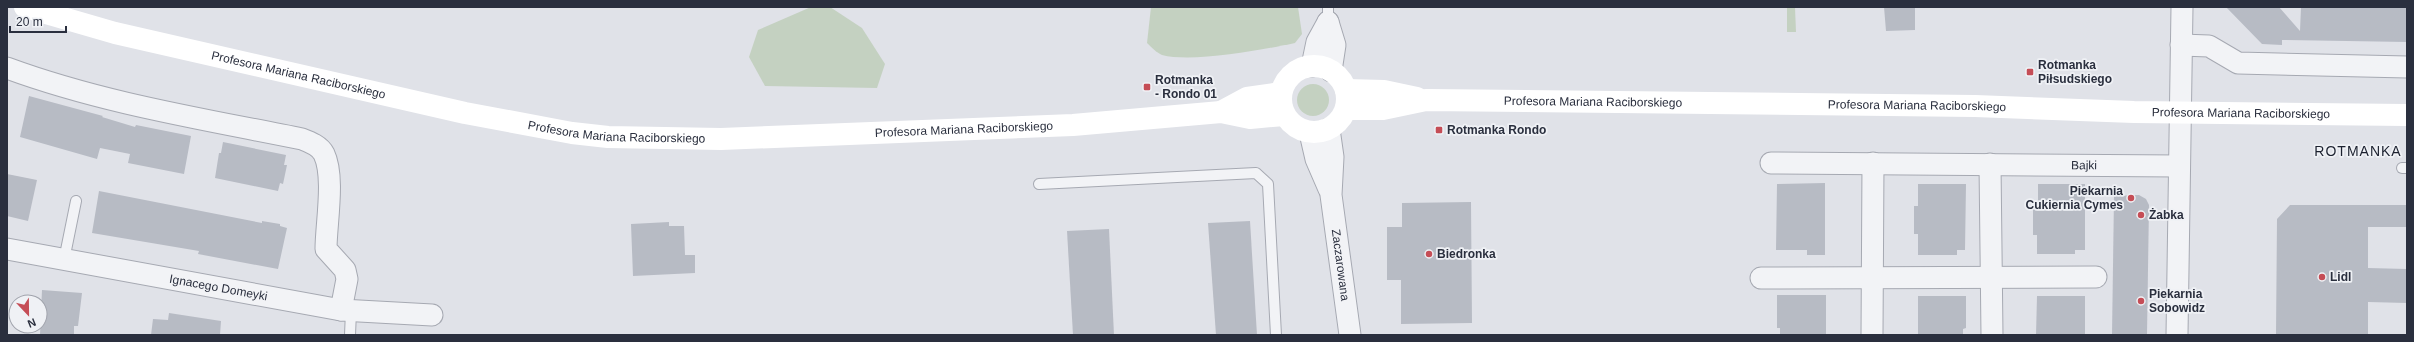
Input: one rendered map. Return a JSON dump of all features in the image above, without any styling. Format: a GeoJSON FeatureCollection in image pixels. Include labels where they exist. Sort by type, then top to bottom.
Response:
{"type":"FeatureCollection","features":[{"type":"Feature","properties":{"kind":"main road","name":"Profesora Mariana Raciborskiego"},"geometry":{"type":"LineString","coordinates":[[25,7],[115,33],[457,111],[534,127],[608,137],[722,139],[1057,126],[1221,112],[1250,118],[1284,115]]}},
{"type":"Feature","properties":{"kind":"main road"},"geometry":{"type":"LineString","coordinates":[[1322,68],[1338,76],[1346,99],[1340,121],[1320,131],[1300,130],[1284,115],[1281,104],[1281,93],[1285,82],[1292,74],[1322,68]]}},
{"type":"Feature","properties":{"kind":"main road","name":"Profesora Mariana Raciborskiego"},"geometry":{"type":"LineString","coordinates":[[1221,112],[1247,98],[1281,93]]}},
{"type":"Feature","properties":{"kind":"main road","name":"Profesora Mariana Raciborskiego"},"geometry":{"type":"LineString","coordinates":[[1346,99],[1384,109],[1426,100],[1975,106],[2179,113],[2407,115]]}},
{"type":"Feature","properties":{"kind":"street"},"geometry":{"type":"LineString","coordinates":[[2177,335],[2179,113],[2182,7]]}},
{"type":"Feature","properties":{"kind":"street"},"geometry":{"type":"LineString","coordinates":[[1322,68],[1317,42],[1328,15]]}},
{"type":"Feature","properties":{"kind":"street"},"geometry":{"type":"LineString","coordinates":[[2181,45],[2209,46],[2238,63],[2407,67]]}},
{"type":"Feature","properties":{"kind":"street"},"geometry":{"type":"LineString","coordinates":[[7,68],[43,82],[116,101],[302,139],[318,147],[327,163],[328,187],[326,249],[345,270],[347,279],[346,310]]}},
{"type":"Feature","properties":{"kind":"street","name":"Zaczarowana"},"geometry":{"type":"LineString","coordinates":[[1320,131],[1316,159],[1332,195],[1350,335]]}},
{"type":"Feature","properties":{"kind":"street","name":"Bajki"},"geometry":{"type":"LineString","coordinates":[[1771,163],[2179,166]]}},
{"type":"Feature","properties":{"kind":"street"},"geometry":{"type":"LineString","coordinates":[[1872,335],[1873,163]]}},
{"type":"Feature","properties":{"kind":"street"},"geometry":{"type":"LineString","coordinates":[[1990,164],[1992,335]]}},
{"type":"Feature","properties":{"kind":"street","name":"Ignacego Domeyki"},"geometry":{"type":"LineString","coordinates":[[7,249],[346,310],[432,315]]}},
{"type":"Feature","properties":{"kind":"street"},"geometry":{"type":"LineString","coordinates":[[1761,278],[2096,277]]}},
{"type":"Feature","properties":{"kind":"lane"},"geometry":{"type":"LineString","coordinates":[[1039,184],[1256,173],[1268,184],[1276,335]]}},
{"type":"Feature","properties":{"kind":"lane"},"geometry":{"type":"LineString","coordinates":[[64,260],[76,201]]}},
{"type":"Feature","properties":{"kind":"lane"},"geometry":{"type":"LineString","coordinates":[[346,310],[350,335]]}},
{"type":"Feature","properties":{"kind":"green space"},"geometry":{"type":"Polygon","coordinates":[[[811,7],[830,7],[862,28],[885,64],[877,88],[765,86],[749,57],[758,30],[811,7]]]}},
{"type":"Feature","properties":{"kind":"green space"},"geometry":{"type":"Polygon","coordinates":[[[1151,7],[1298,7],[1302,34],[1295,43],[1227,55],[1209,57],[1175,57],[1162,55],[1147,43],[1151,7]]]}},
{"type":"Feature","properties":{"kind":"green space"},"geometry":{"type":"Polygon","coordinates":[[[1787,7],[1795,7],[1796,32],[1787,32],[1787,7]]]}},
{"type":"Feature","properties":{"kind":"green space"},"geometry":{"type":"Polygon","coordinates":[[[1310,84],[1316,84],[1326,91],[1329,100],[1328,106],[1322,113],[1316,116],[1310,116],[1300,109],[1297,103],[1297,97],[1304,87],[1310,84]]]}},
{"type":"Feature","properties":{"kind":"building"},"geometry":{"type":"Polygon","coordinates":[[[1884,7],[1915,7],[1915,30],[1886,31],[1884,7]]]}},
{"type":"Feature","properties":{"kind":"building"},"geometry":{"type":"Polygon","coordinates":[[[2226,7],[2279,7],[2300,31],[2301,7],[2407,7],[2407,42],[2282,40],[2282,45],[2262,44],[2226,7]]]}},
{"type":"Feature","properties":{"kind":"building"},"geometry":{"type":"Polygon","coordinates":[[[29,96],[103,116],[102,117],[135,127],[136,125],[191,136],[184,174],[128,163],[130,154],[100,148],[97,159],[20,137],[29,96]]]}},
{"type":"Feature","properties":{"kind":"building"},"geometry":{"type":"Polygon","coordinates":[[[223,142],[286,155],[284,165],[287,165],[283,184],[280,183],[278,191],[215,178],[219,153],[221,153],[223,142]]]}},
{"type":"Feature","properties":{"kind":"building"},"geometry":{"type":"Polygon","coordinates":[[[7,174],[37,180],[28,221],[7,216],[7,174]]]}},
{"type":"Feature","properties":{"kind":"building"},"geometry":{"type":"Polygon","coordinates":[[[1825,183],[1825,255],[1807,255],[1807,250],[1776,250],[1777,184],[1825,183]]]}},
{"type":"Feature","properties":{"kind":"building"},"geometry":{"type":"Polygon","coordinates":[[[1918,184],[1966,184],[1965,250],[1957,250],[1957,255],[1918,255],[1918,234],[1914,234],[1914,206],[1918,206],[1918,184]]]}},
{"type":"Feature","properties":{"kind":"building"},"geometry":{"type":"Polygon","coordinates":[[[2038,184],[2085,184],[2085,250],[2075,250],[2075,254],[2037,254],[2037,235],[2033,235],[2033,206],[2038,206],[2038,184]]]}},
{"type":"Feature","properties":{"kind":"building"},"geometry":{"type":"Polygon","coordinates":[[[99,191],[262,223],[262,221],[280,224],[280,226],[287,228],[278,269],[198,254],[199,251],[92,233],[99,191]]]}},
{"type":"Feature","properties":{"kind":"building"},"geometry":{"type":"Polygon","coordinates":[[[2139,195],[2146,199],[2149,205],[2147,335],[2112,335],[2114,196],[2139,195]]]}},
{"type":"Feature","properties":{"kind":"building","name":"Biedronka"},"geometry":{"type":"Polygon","coordinates":[[[1471,202],[1472,323],[1401,324],[1401,280],[1387,280],[1387,227],[1402,227],[1402,203],[1471,202]]]}},
{"type":"Feature","properties":{"kind":"building","name":"Lidl"},"geometry":{"type":"Polygon","coordinates":[[[2290,205],[2407,205],[2407,227],[2368,227],[2368,268],[2407,269],[2407,303],[2368,302],[2368,335],[2276,335],[2277,219],[2290,205]]]}},
{"type":"Feature","properties":{"kind":"building"},"geometry":{"type":"Polygon","coordinates":[[[1250,221],[1257,335],[1216,335],[1208,223],[1250,221]]]}},
{"type":"Feature","properties":{"kind":"building"},"geometry":{"type":"Polygon","coordinates":[[[669,222],[669,226],[684,226],[685,255],[695,255],[695,273],[633,276],[631,224],[669,222]]]}},
{"type":"Feature","properties":{"kind":"building"},"geometry":{"type":"Polygon","coordinates":[[[1109,229],[1114,335],[1073,335],[1067,231],[1109,229]]]}},
{"type":"Feature","properties":{"kind":"building"},"geometry":{"type":"Polygon","coordinates":[[[42,290],[82,293],[78,326],[74,326],[74,335],[40,335],[48,334],[48,294],[42,294],[42,290]]]}},
{"type":"Feature","properties":{"kind":"building"},"geometry":{"type":"Polygon","coordinates":[[[1777,295],[1826,295],[1826,335],[1780,335],[1780,328],[1777,328],[1777,295]]]}},
{"type":"Feature","properties":{"kind":"building"},"geometry":{"type":"Polygon","coordinates":[[[1918,296],[1966,296],[1966,328],[1963,329],[1963,335],[1918,335],[1918,296]]]}},
{"type":"Feature","properties":{"kind":"building"},"geometry":{"type":"Polygon","coordinates":[[[2037,296],[2085,296],[2085,335],[2036,335],[2037,296]]]}},
{"type":"Feature","properties":{"kind":"building"},"geometry":{"type":"Polygon","coordinates":[[[169,313],[221,321],[220,335],[151,335],[153,319],[168,320],[169,313]]]}},
{"type":"Feature","properties":{"kind":"place","name":"Rotmanka Piłsudskiego"},"geometry":{"type":"Point","coordinates":[2030,72]}},
{"type":"Feature","properties":{"kind":"place","name":"Rotmanka - Rondo 01"},"geometry":{"type":"Point","coordinates":[1147,87]}},
{"type":"Feature","properties":{"kind":"place","name":"Rotmanka Rondo"},"geometry":{"type":"Point","coordinates":[1439,130]}},
{"type":"Feature","properties":{"kind":"place","name":"Piekarnia Cukiernia Cymes"},"geometry":{"type":"Point","coordinates":[2131,198]}},
{"type":"Feature","properties":{"kind":"place","name":"Żabka"},"geometry":{"type":"Point","coordinates":[2141,215]}},
{"type":"Feature","properties":{"kind":"place","name":"Biedronka"},"geometry":{"type":"Point","coordinates":[1429,254]}},
{"type":"Feature","properties":{"kind":"place","name":"Lidl"},"geometry":{"type":"Point","coordinates":[2322,277]}},
{"type":"Feature","properties":{"kind":"place","name":"Piekarnia Sobowidz"},"geometry":{"type":"Point","coordinates":[2141,301]}},
{"type":"Feature","properties":{"kind":"district","name":"ROTMANKA"},"geometry":{"type":"Point","coordinates":[2358,151]}}]}
